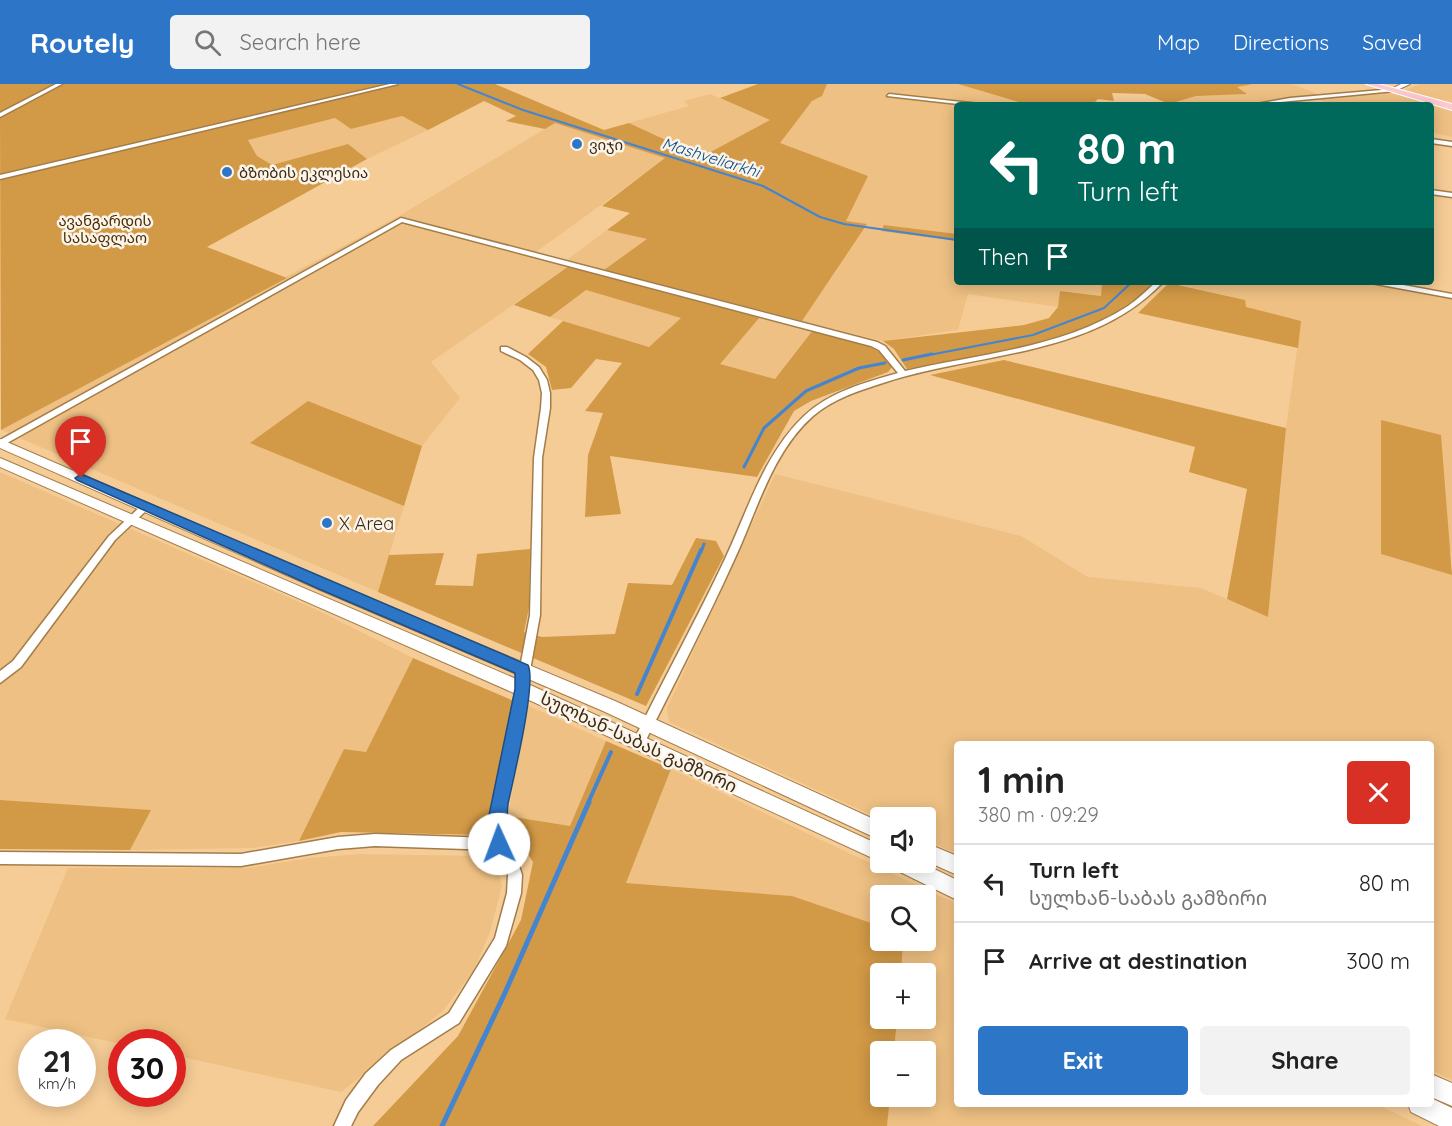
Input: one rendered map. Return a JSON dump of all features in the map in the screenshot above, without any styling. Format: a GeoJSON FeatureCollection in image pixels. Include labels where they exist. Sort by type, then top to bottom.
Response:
{"type":"FeatureCollection","features":[{"type":"Feature","properties":{"kind":"main road"},"geometry":{"type":"LineString","coordinates":[[1370,84],[1452,106]]}},
{"type":"Feature","properties":{"kind":"main road"},"geometry":{"type":"LineString","coordinates":[[1393,90],[1407,84]]}},
{"type":"Feature","properties":{"kind":"main road","name":"სულხან-საბას გამზირი"},"geometry":{"type":"LineString","coordinates":[[1,443],[323,585],[609,706],[870,826]]}},
{"type":"Feature","properties":{"kind":"main road","name":"სულხან-საბას გამზირი"},"geometry":{"type":"LineString","coordinates":[[0,462],[522,689],[870,849]]}},
{"type":"Feature","properties":{"kind":"main road"},"geometry":{"type":"LineString","coordinates":[[936,857],[954,865]]}},
{"type":"Feature","properties":{"kind":"main road"},"geometry":{"type":"LineString","coordinates":[[921,873],[954,889]]}},
{"type":"Feature","properties":{"kind":"main road"},"geometry":{"type":"LineString","coordinates":[[1434,1086],[1452,1095]]}},
{"type":"Feature","properties":{"kind":"main road"},"geometry":{"type":"LineString","coordinates":[[1426,1107],[1452,1119]]}},
{"type":"Feature","properties":{"kind":"street"},"geometry":{"type":"LineString","coordinates":[[0,115],[60,84]]}},
{"type":"Feature","properties":{"kind":"street"},"geometry":{"type":"LineString","coordinates":[[0,177],[396,84]]}},
{"type":"Feature","properties":{"kind":"street"},"geometry":{"type":"LineString","coordinates":[[1280,102],[1393,90]]}},
{"type":"Feature","properties":{"kind":"street"},"geometry":{"type":"LineString","coordinates":[[890,95],[954,102]]}},
{"type":"Feature","properties":{"kind":"street"},"geometry":{"type":"LineString","coordinates":[[1434,141],[1452,144]]}},
{"type":"Feature","properties":{"kind":"street"},"geometry":{"type":"LineString","coordinates":[[1434,192],[1452,195]]}},
{"type":"Feature","properties":{"kind":"street"},"geometry":{"type":"LineString","coordinates":[[1,443],[400,220],[874,344],[882,348],[902,372]]}},
{"type":"Feature","properties":{"kind":"street"},"geometry":{"type":"LineString","coordinates":[[639,742],[730,559],[770,470],[787,442],[806,418],[835,397],[902,372],[1038,345],[1114,319],[1146,297],[1157,285]]}},
{"type":"Feature","properties":{"kind":"street"},"geometry":{"type":"LineString","coordinates":[[1407,285],[1452,296]]}},
{"type":"Feature","properties":{"kind":"street"},"geometry":{"type":"LineString","coordinates":[[342,1126],[352,1106],[372,1079],[396,1055],[454,1018],[501,941],[514,893],[515,875],[509,854],[499,844],[497,820],[522,689],[523,669],[535,615],[538,458],[540,436],[547,414],[547,391],[539,370],[524,357],[504,349]]}},
{"type":"Feature","properties":{"kind":"street"},"geometry":{"type":"LineString","coordinates":[[0,678],[16,664],[112,538],[146,506]]}},
{"type":"Feature","properties":{"kind":"street"},"geometry":{"type":"LineString","coordinates":[[0,858],[241,860],[338,843],[375,840],[499,844]]}},
{"type":"Feature","properties":{"kind":"shaded area"},"geometry":{"type":"Polygon","coordinates":[[[827,84],[958,84],[1019,102],[954,102],[954,234],[884,225],[881,231],[954,241],[954,285],[1102,285],[1102,296],[1061,291],[1058,307],[968,294],[958,330],[883,341],[802,321],[866,225],[845,221],[868,176],[779,143],[812,101],[822,96],[827,84]]]}},
{"type":"Feature","properties":{"kind":"shaded area"},"geometry":{"type":"Polygon","coordinates":[[[1253,84],[1292,84],[1320,95],[1267,102],[1176,102],[1196,96],[1246,94],[1236,87],[1253,84]]]}},
{"type":"Feature","properties":{"kind":"shaded area"},"geometry":{"type":"Polygon","coordinates":[[[1420,84],[1452,84],[1452,105],[1403,91],[1420,84]]]}},
{"type":"Feature","properties":{"kind":"shaded area"},"geometry":{"type":"Polygon","coordinates":[[[1390,93],[1427,102],[1325,102],[1317,98],[1390,93]]]}},
{"type":"Feature","properties":{"kind":"shaded area"},"geometry":{"type":"Polygon","coordinates":[[[710,94],[771,120],[708,154],[670,142],[629,123],[689,106],[684,101],[710,94]]]}},
{"type":"Feature","properties":{"kind":"shaded area"},"geometry":{"type":"Polygon","coordinates":[[[1434,104],[1452,108],[1452,137],[1434,133],[1434,104]]]}},
{"type":"Feature","properties":{"kind":"shaded area"},"geometry":{"type":"Polygon","coordinates":[[[402,116],[428,130],[367,159],[348,144],[272,166],[257,156],[248,139],[335,118],[351,129],[402,116]]]}},
{"type":"Feature","properties":{"kind":"shaded area"},"geometry":{"type":"Polygon","coordinates":[[[555,123],[666,158],[529,257],[569,266],[431,362],[460,398],[422,446],[309,401],[251,443],[404,506],[378,592],[1,430],[397,217],[555,123]]]}},
{"type":"Feature","properties":{"kind":"shaded area"},"geometry":{"type":"Polygon","coordinates":[[[607,230],[648,239],[604,270],[564,262],[607,230]]]}},
{"type":"Feature","properties":{"kind":"shaded area"},"geometry":{"type":"Polygon","coordinates":[[[1182,285],[1380,285],[1452,298],[1452,554],[1381,420],[1381,554],[1452,575],[1452,1080],[1434,1071],[1434,741],[954,741],[954,853],[936,845],[936,807],[870,807],[870,814],[669,722],[667,708],[775,474],[1021,536],[1088,577],[1201,588],[1268,617],[1286,428],[1301,321],[1245,307],[1245,300],[1182,285]]]}},
{"type":"Feature","properties":{"kind":"shaded area"},"geometry":{"type":"Polygon","coordinates":[[[586,290],[681,318],[649,347],[550,317],[586,290]]]}},
{"type":"Feature","properties":{"kind":"shaded area"},"geometry":{"type":"Polygon","coordinates":[[[760,317],[813,330],[775,379],[719,364],[760,317]]]}},
{"type":"Feature","properties":{"kind":"shaded area"},"geometry":{"type":"Polygon","coordinates":[[[0,472],[313,608],[413,658],[366,752],[344,749],[299,841],[252,848],[130,850],[150,810],[0,800],[0,472]]]}},
{"type":"Feature","properties":{"kind":"shaded area"},"geometry":{"type":"Polygon","coordinates":[[[527,705],[606,741],[570,826],[508,816],[527,705]]]}},
{"type":"Feature","properties":{"kind":"shaded area"},"geometry":{"type":"Polygon","coordinates":[[[671,769],[870,863],[870,873],[891,873],[917,885],[870,885],[870,923],[792,896],[626,883],[671,769]]]}},
{"type":"Feature","properties":{"kind":"shaded area"},"geometry":{"type":"Polygon","coordinates":[[[361,854],[481,856],[497,866],[502,886],[490,932],[474,970],[443,1011],[341,1092],[186,1058],[186,1029],[108,1029],[108,1041],[96,1039],[96,1029],[51,1029],[5,1019],[68,868],[248,868],[309,858],[361,854]]]}},
{"type":"Feature","properties":{"kind":"shaded area"},"geometry":{"type":"Polygon","coordinates":[[[936,894],[954,903],[954,1107],[1382,1107],[1422,1126],[887,1126],[889,1107],[936,1107],[936,1041],[895,1041],[896,1029],[936,1029],[936,963],[902,963],[902,951],[936,951],[936,894]]]}},
{"type":"Feature","properties":{"kind":"green space"},"geometry":{"type":"Polygon","coordinates":[[[0,84],[54,84],[0,113],[0,84]]]}},
{"type":"Feature","properties":{"kind":"green space","name":"ავანგარდის სასაფლაო"},"geometry":{"type":"Polygon","coordinates":[[[63,84],[390,84],[248,116],[246,120],[401,84],[495,84],[604,130],[629,123],[670,142],[707,154],[770,120],[720,98],[758,84],[827,84],[822,96],[812,101],[780,143],[868,176],[846,221],[867,224],[802,321],[604,270],[647,239],[607,230],[630,213],[602,206],[665,158],[555,123],[545,129],[506,121],[516,116],[484,101],[428,130],[402,116],[351,129],[335,118],[248,140],[257,156],[272,165],[348,144],[367,159],[207,247],[287,278],[1,430],[0,114],[6,114],[63,84]]]}},
{"type":"Feature","properties":{"kind":"green space"},"geometry":{"type":"Polygon","coordinates":[[[958,84],[1253,84],[1237,87],[1247,94],[1196,96],[1176,102],[1164,102],[1145,94],[1112,93],[1114,101],[1098,99],[1095,102],[1019,102],[958,84]]]}},
{"type":"Feature","properties":{"kind":"green space"},"geometry":{"type":"Polygon","coordinates":[[[884,225],[954,234],[954,241],[881,231],[884,225]]]}},
{"type":"Feature","properties":{"kind":"green space"},"geometry":{"type":"Polygon","coordinates":[[[569,266],[760,317],[720,364],[775,379],[813,330],[868,346],[878,351],[893,366],[888,372],[811,401],[794,411],[757,477],[610,456],[621,514],[585,517],[588,455],[603,413],[585,411],[622,363],[596,359],[571,388],[552,390],[546,367],[528,354],[563,321],[649,347],[681,318],[586,290],[550,317],[514,305],[569,266]]]}},
{"type":"Feature","properties":{"kind":"green space"},"geometry":{"type":"Polygon","coordinates":[[[1102,285],[1151,285],[1131,302],[1104,318],[1072,332],[1004,350],[907,369],[894,349],[883,341],[1024,325],[1049,318],[1058,307],[1060,291],[1101,296],[1102,285]]]}},
{"type":"Feature","properties":{"kind":"green space"},"geometry":{"type":"Polygon","coordinates":[[[1167,285],[1178,285],[1245,300],[1246,307],[1301,321],[1298,348],[1138,313],[1167,285]]]}},
{"type":"Feature","properties":{"kind":"green space"},"geometry":{"type":"Polygon","coordinates":[[[1004,360],[1286,428],[1268,617],[1227,599],[1247,489],[1189,472],[1195,447],[930,375],[1004,360]]]}},
{"type":"Feature","properties":{"kind":"green space"},"geometry":{"type":"Polygon","coordinates":[[[308,401],[422,446],[404,506],[250,443],[308,401]]]}},
{"type":"Feature","properties":{"kind":"green space"},"geometry":{"type":"Polygon","coordinates":[[[1381,420],[1441,435],[1452,575],[1381,554],[1381,420]]]}},
{"type":"Feature","properties":{"kind":"green space"},"geometry":{"type":"Polygon","coordinates":[[[696,538],[716,541],[724,556],[646,706],[378,592],[389,555],[444,553],[435,585],[473,586],[477,554],[530,549],[529,608],[524,632],[542,637],[615,634],[628,583],[672,585],[696,538]]]}},
{"type":"Feature","properties":{"kind":"green space"},"geometry":{"type":"Polygon","coordinates":[[[413,658],[514,701],[484,835],[341,832],[299,841],[344,749],[366,752],[413,658]]]}},
{"type":"Feature","properties":{"kind":"green space"},"geometry":{"type":"Polygon","coordinates":[[[606,741],[671,769],[626,883],[792,896],[870,923],[870,951],[902,951],[902,963],[870,963],[870,1029],[896,1029],[895,1041],[870,1041],[870,1107],[889,1107],[887,1126],[373,1126],[458,1036],[521,920],[533,862],[517,837],[508,816],[570,826],[606,741]]]}},
{"type":"Feature","properties":{"kind":"green space"},"geometry":{"type":"Polygon","coordinates":[[[0,800],[151,810],[130,850],[0,849],[0,800]]]}},
{"type":"Feature","properties":{"kind":"waterway","name":"Mashveliarkhi"},"geometry":{"type":"LineString","coordinates":[[458,84],[523,110],[763,186],[820,217],[844,224],[954,240]]}},
{"type":"Feature","properties":{"kind":"waterway"},"geometry":{"type":"LineString","coordinates":[[924,356],[1033,335],[1104,308],[1129,285]]}},
{"type":"Feature","properties":{"kind":"waterway"},"geometry":{"type":"LineString","coordinates":[[903,360],[932,354]]}},
{"type":"Feature","properties":{"kind":"waterway"},"geometry":{"type":"LineString","coordinates":[[744,467],[764,428],[806,391],[859,368],[885,363]]}},
{"type":"Feature","properties":{"kind":"waterway"},"geometry":{"type":"LineString","coordinates":[[701,552],[704,544]]}},
{"type":"Feature","properties":{"kind":"waterway"},"geometry":{"type":"LineString","coordinates":[[637,694],[701,550]]}},
{"type":"Feature","properties":{"kind":"waterway"},"geometry":{"type":"LineString","coordinates":[[588,803],[611,752]]}},
{"type":"Feature","properties":{"kind":"waterway"},"geometry":{"type":"LineString","coordinates":[[442,1126],[504,995],[589,802]]}},
{"type":"Feature","properties":{"kind":"place","name":"ვიჯი"},"geometry":{"type":"Point","coordinates":[577,144]}},
{"type":"Feature","properties":{"kind":"place","name":"ბზობის ეკლესია"},"geometry":{"type":"Point","coordinates":[227,172]}},
{"type":"Feature","properties":{"kind":"place","name":"X Area"},"geometry":{"type":"Point","coordinates":[327,523]}},
{"type":"Feature","properties":{"kind":"route"},"geometry":{"type":"LineString","coordinates":[[81,478],[323,585],[523,669],[522,689],[497,820],[499,844]]}}]}
